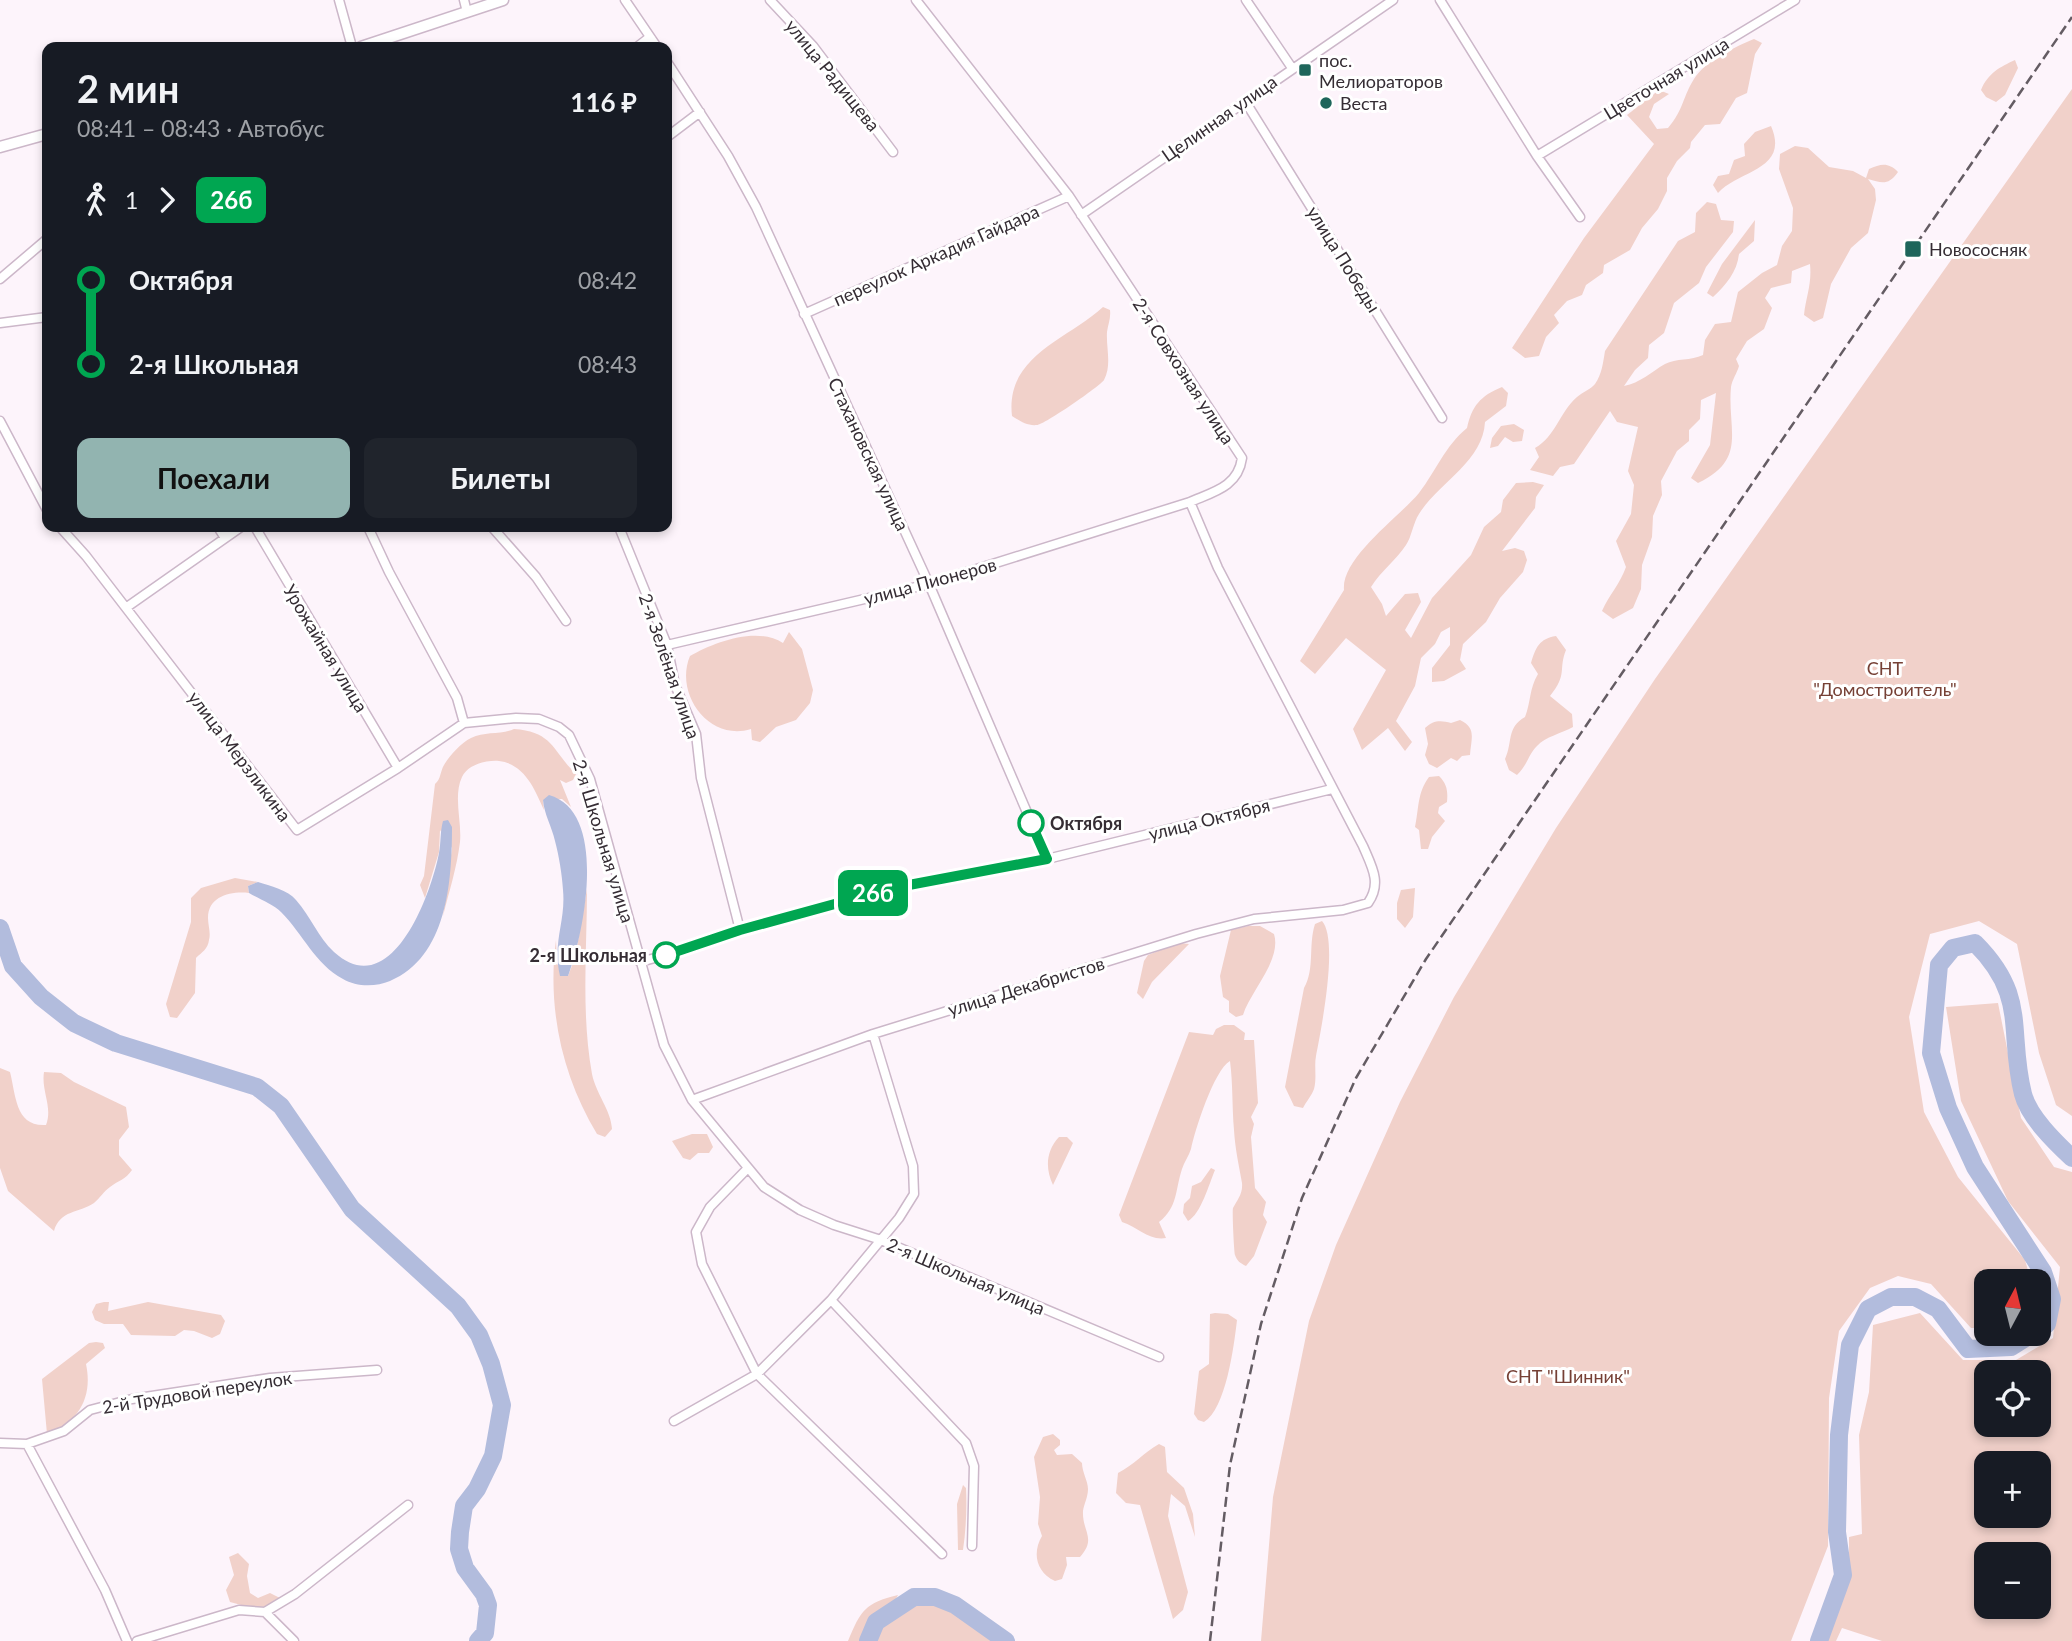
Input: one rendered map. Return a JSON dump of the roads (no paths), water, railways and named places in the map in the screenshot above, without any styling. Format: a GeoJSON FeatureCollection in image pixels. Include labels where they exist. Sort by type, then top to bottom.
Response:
{"type":"FeatureCollection","features":[{"type":"Feature","properties":{"kind":"street"},"geometry":{"type":"LineString","coordinates":[[339,0],[351,42]]}},
{"type":"Feature","properties":{"kind":"street"},"geometry":{"type":"LineString","coordinates":[[464,0],[467,12]]}},
{"type":"Feature","properties":{"kind":"street"},"geometry":{"type":"LineString","coordinates":[[376,42],[503,0]]}},
{"type":"Feature","properties":{"kind":"street"},"geometry":{"type":"LineString","coordinates":[[625,0],[654,42]]}},
{"type":"Feature","properties":{"kind":"street","name":"улица Радищева"},"geometry":{"type":"LineString","coordinates":[[770,0],[813,46],[893,152]]}},
{"type":"Feature","properties":{"kind":"street","name":"2-я Совхозная улица"},"geometry":{"type":"LineString","coordinates":[[916,0],[1069,196],[1242,458],[1240,472],[1227,487],[1190,502]]}},
{"type":"Feature","properties":{"kind":"street"},"geometry":{"type":"LineString","coordinates":[[1246,0],[1292,68]]}},
{"type":"Feature","properties":{"kind":"street","name":"Целинная улица"},"geometry":{"type":"LineString","coordinates":[[1081,215],[1393,0]]}},
{"type":"Feature","properties":{"kind":"street"},"geometry":{"type":"LineString","coordinates":[[1440,0],[1537,156],[1580,217]]}},
{"type":"Feature","properties":{"kind":"street","name":"Цветочная улица"},"geometry":{"type":"LineString","coordinates":[[1537,156],[1795,0]]}},
{"type":"Feature","properties":{"kind":"street"},"geometry":{"type":"LineString","coordinates":[[644,42],[650,37]]}},
{"type":"Feature","properties":{"kind":"street","name":"Стахановская улица"},"geometry":{"type":"LineString","coordinates":[[672,70],[756,207],[929,584],[1047,859]]}},
{"type":"Feature","properties":{"kind":"street","name":"улица Победы"},"geometry":{"type":"LineString","coordinates":[[1245,101],[1442,418]]}},
{"type":"Feature","properties":{"kind":"street"},"geometry":{"type":"LineString","coordinates":[[672,133],[700,113]]}},
{"type":"Feature","properties":{"kind":"street"},"geometry":{"type":"LineString","coordinates":[[0,147],[42,135]]}},
{"type":"Feature","properties":{"kind":"street","name":"переулок Аркадия Гайдара"},"geometry":{"type":"LineString","coordinates":[[804,314],[1069,196]]}},
{"type":"Feature","properties":{"kind":"street"},"geometry":{"type":"LineString","coordinates":[[0,279],[42,243]]}},
{"type":"Feature","properties":{"kind":"street"},"geometry":{"type":"LineString","coordinates":[[0,323],[42,318]]}},
{"type":"Feature","properties":{"kind":"street"},"geometry":{"type":"LineString","coordinates":[[0,421],[42,501]]}},
{"type":"Feature","properties":{"kind":"street"},"geometry":{"type":"LineString","coordinates":[[1190,502],[1218,568],[1332,789]]}},
{"type":"Feature","properties":{"kind":"street","name":"улица Пионеров"},"geometry":{"type":"LineString","coordinates":[[667,645],[929,584],[1190,502]]}},
{"type":"Feature","properties":{"kind":"street","name":"улица Мерзликина"},"geometry":{"type":"LineString","coordinates":[[64,532],[127,607],[297,830],[398,768],[464,723]]}},
{"type":"Feature","properties":{"kind":"street"},"geometry":{"type":"LineString","coordinates":[[221,532],[225,538]]}},
{"type":"Feature","properties":{"kind":"street"},"geometry":{"type":"LineString","coordinates":[[127,607],[234,532]]}},
{"type":"Feature","properties":{"kind":"street","name":"Урожайная улица"},"geometry":{"type":"LineString","coordinates":[[258,532],[398,768]]}},
{"type":"Feature","properties":{"kind":"street"},"geometry":{"type":"LineString","coordinates":[[370,532],[457,698],[464,723]]}},
{"type":"Feature","properties":{"kind":"street"},"geometry":{"type":"LineString","coordinates":[[496,532],[536,577],[566,621]]}},
{"type":"Feature","properties":{"kind":"street","name":"2-я Зелёная улица"},"geometry":{"type":"LineString","coordinates":[[621,532],[667,645],[679,695],[696,734],[701,778],[740,930]]}},
{"type":"Feature","properties":{"kind":"street","name":"2-я Школьная улица"},"geometry":{"type":"LineString","coordinates":[[464,723],[516,718],[539,719],[559,727],[569,735],[590,779],[664,1045],[692,1100],[764,1187],[800,1210],[834,1226],[881,1240],[1159,1357]]}},
{"type":"Feature","properties":{"kind":"street","name":"улица Октября"},"geometry":{"type":"LineString","coordinates":[[640,962],[692,948],[740,930],[893,888],[1047,859],[1332,789]]}},
{"type":"Feature","properties":{"kind":"street","name":"улица Декабристов"},"geometry":{"type":"LineString","coordinates":[[692,1100],[873,1034],[1196,934],[1254,919],[1343,910],[1368,903],[1375,892],[1373,870],[1332,789]]}},
{"type":"Feature","properties":{"kind":"street"},"geometry":{"type":"LineString","coordinates":[[674,1421],[757,1374],[831,1300],[881,1240],[914,1194],[913,1167],[873,1034]]}},
{"type":"Feature","properties":{"kind":"street"},"geometry":{"type":"LineString","coordinates":[[747,1169],[710,1207],[696,1232],[702,1264],[757,1374],[942,1555]]}},
{"type":"Feature","properties":{"kind":"street"},"geometry":{"type":"LineString","coordinates":[[831,1300],[966,1443],[974,1466],[972,1546]]}},
{"type":"Feature","properties":{"kind":"street","name":"2-й Трудовой переулок"},"geometry":{"type":"LineString","coordinates":[[27,1444],[64,1431],[90,1410],[132,1399],[270,1378],[377,1370]]}},
{"type":"Feature","properties":{"kind":"street"},"geometry":{"type":"LineString","coordinates":[[0,1443],[27,1444],[105,1590],[127,1641]]}},
{"type":"Feature","properties":{"kind":"street"},"geometry":{"type":"LineString","coordinates":[[137,1641],[239,1610],[265,1612],[295,1594],[408,1505]]}},
{"type":"Feature","properties":{"kind":"street"},"geometry":{"type":"LineString","coordinates":[[265,1612],[294,1641]]}},
{"type":"Feature","properties":{"kind":"water"},"geometry":{"type":"Polygon","coordinates":[[[549,795],[568,806],[580,824],[586,848],[585,904],[568,976],[560,976],[558,964],[563,890],[554,836],[543,800],[549,795]]]}},
{"type":"Feature","properties":{"kind":"water"},"geometry":{"type":"Polygon","coordinates":[[[448,820],[452,827],[450,871],[442,916],[435,936],[424,955],[409,970],[390,981],[354,984],[333,973],[281,912],[249,893],[248,886],[258,882],[288,894],[301,906],[334,952],[355,964],[373,964],[390,955],[405,938],[417,916],[435,871],[443,821],[448,820]]]}},
{"type":"Feature","properties":{"kind":"waterway"},"geometry":{"type":"LineString","coordinates":[[0,928],[13,966],[41,997],[74,1023],[116,1043],[257,1087],[281,1106],[352,1209],[458,1306],[479,1335],[491,1364],[502,1405],[493,1456],[477,1489],[464,1506],[460,1532],[459,1549],[465,1568],[484,1594],[488,1605],[485,1633],[478,1641]]}},
{"type":"Feature","properties":{"kind":"waterway"},"geometry":{"type":"LineString","coordinates":[[2041,1269],[1975,1167],[1948,1108],[1931,1053],[1939,965],[1953,948],[1975,943],[2003,980],[2010,998],[2026,1103],[2043,1129],[2072,1158]]}},
{"type":"Feature","properties":{"kind":"waterway"},"geometry":{"type":"LineString","coordinates":[[2051,1296],[2051,1304]]}},
{"type":"Feature","properties":{"kind":"waterway"},"geometry":{"type":"LineString","coordinates":[[1819,1641],[1843,1575],[1837,1532],[1839,1435],[1850,1345],[1868,1309],[1891,1297],[1915,1297],[1938,1309],[1968,1349],[2013,1346]]}},
{"type":"Feature","properties":{"kind":"waterway"},"geometry":{"type":"LineString","coordinates":[[868,1641],[876,1622],[914,1597],[935,1597],[955,1605],[1006,1641]]}},
{"type":"Feature","properties":{"kind":"railway"},"geometry":{"type":"LineString","coordinates":[[1210,1641],[1230,1465],[1261,1324],[1302,1198],[1356,1078],[1426,959],[2072,17]]}},
{"type":"Feature","properties":{"kind":"place","name":"пос. Мелиораторов"},"geometry":{"type":"Point","coordinates":[1305,70]}},
{"type":"Feature","properties":{"kind":"place","name":"Веста"},"geometry":{"type":"Point","coordinates":[1326,103]}},
{"type":"Feature","properties":{"kind":"place","name":"Новососняк"},"geometry":{"type":"Point","coordinates":[1913,249]}},
{"type":"Feature","properties":{"kind":"place","name":"Октября"},"geometry":{"type":"Point","coordinates":[1031,823]}},
{"type":"Feature","properties":{"kind":"place","name":"2-я Школьная"},"geometry":{"type":"Point","coordinates":[666,955]}},
{"type":"Feature","properties":{"kind":"park label","name":"СНТ \"Домостроитель\""},"geometry":{"type":"Point","coordinates":[1885,678]}},
{"type":"Feature","properties":{"kind":"park label","name":"СНТ \"Шинник\""},"geometry":{"type":"Point","coordinates":[1568,1376]}}]}
